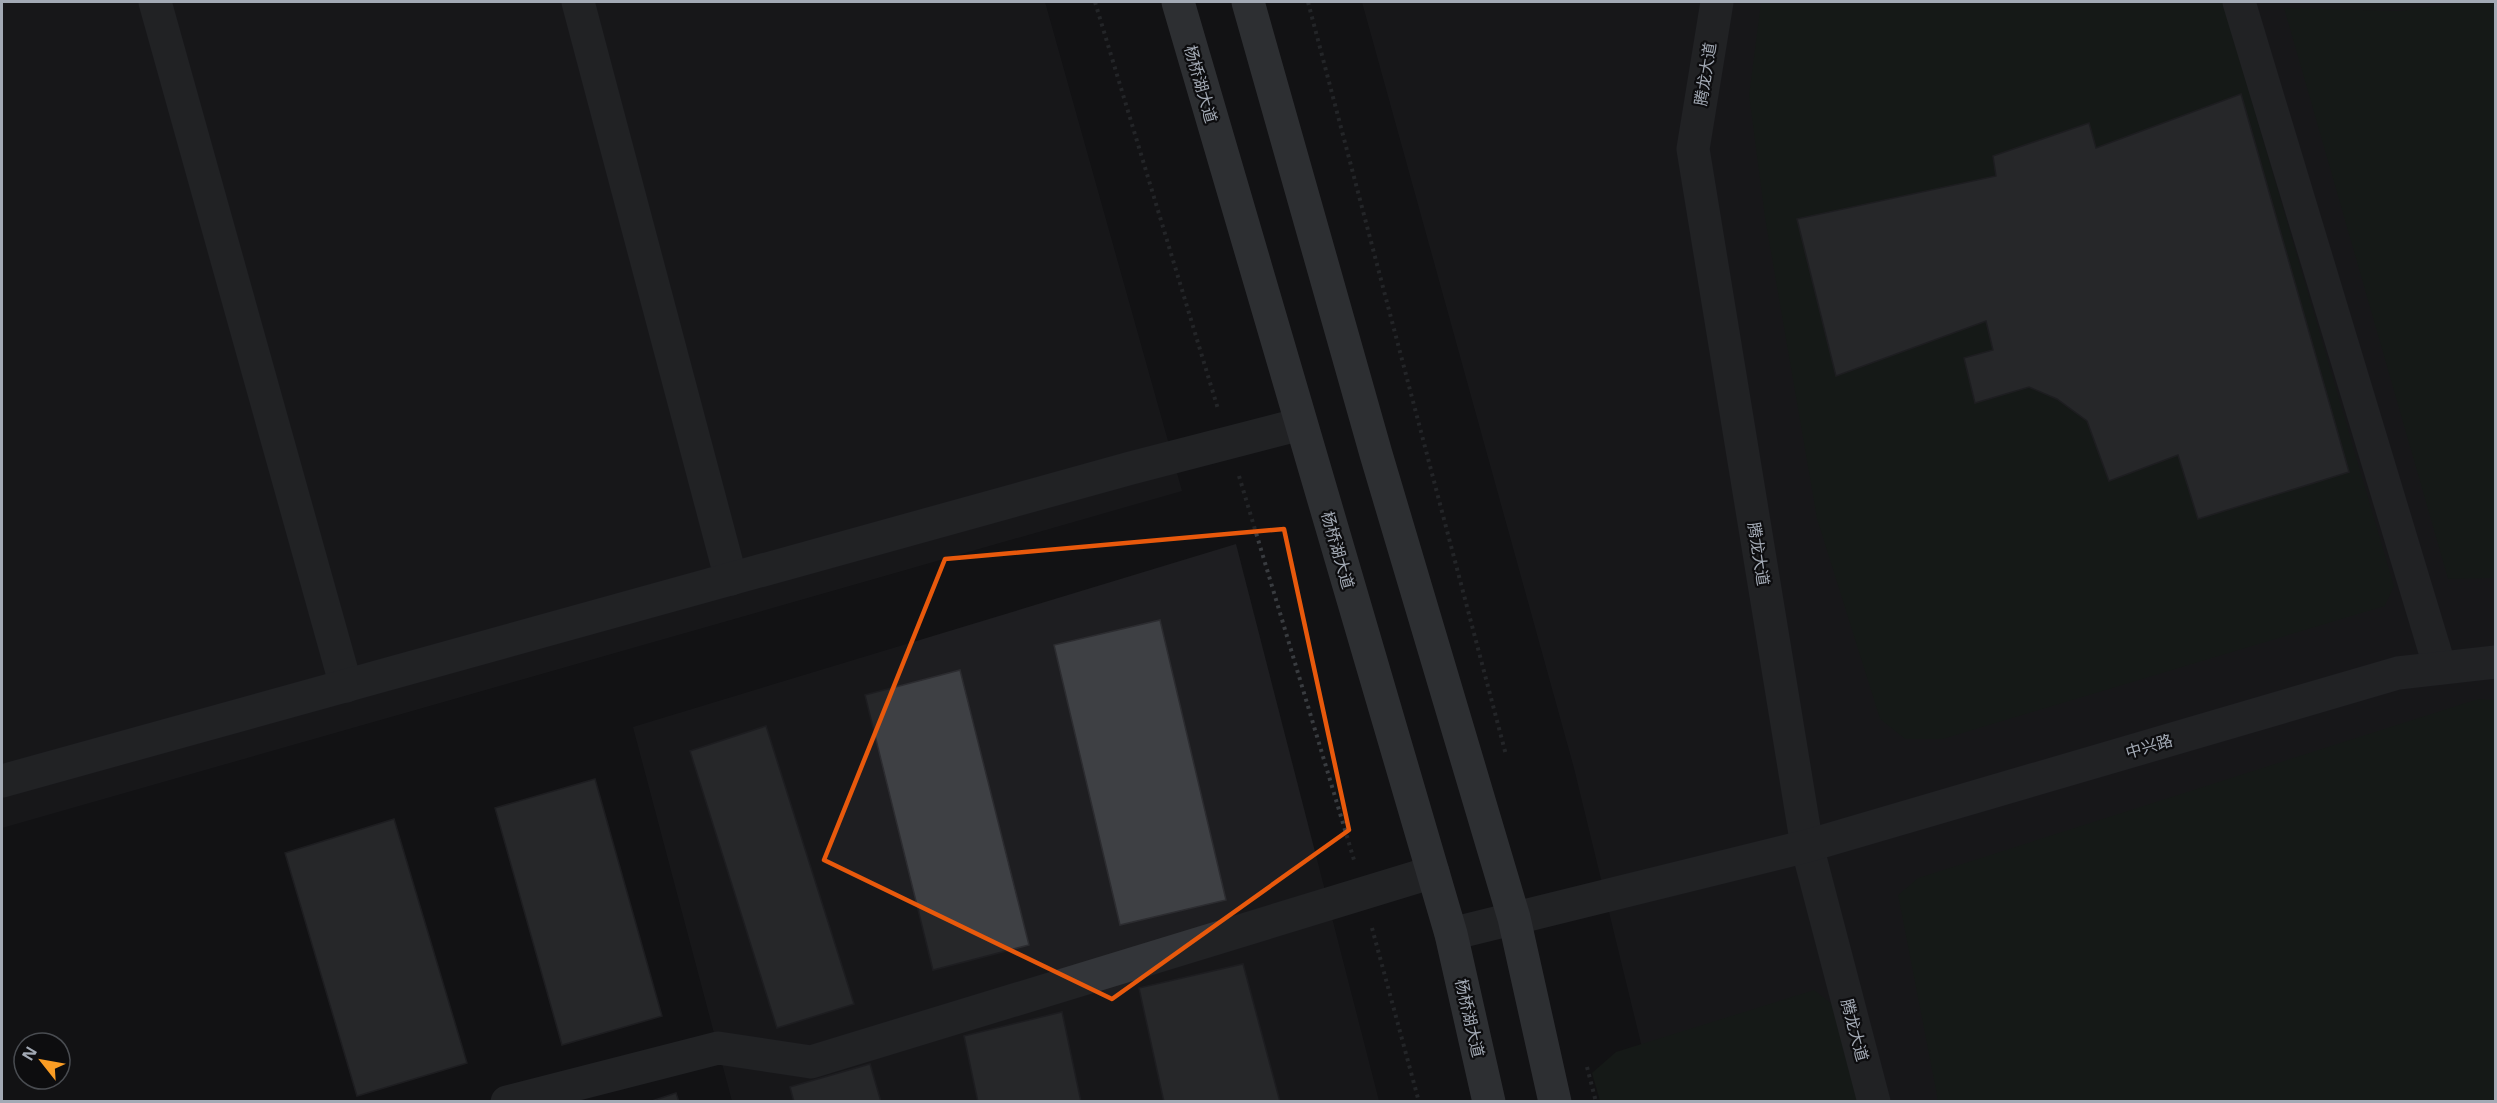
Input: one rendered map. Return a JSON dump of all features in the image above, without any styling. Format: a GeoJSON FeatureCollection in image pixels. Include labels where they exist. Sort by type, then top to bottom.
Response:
{"type":"FeatureCollection","features":[{"type":"Feature","properties":{"kind":"main road","name":"杨桥湖大道"},"geometry":{"type":"LineString","coordinates":[[1178,2],[1451,934],[1489,1101]]}},
{"type":"Feature","properties":{"kind":"main road"},"geometry":{"type":"LineString","coordinates":[[1248,2],[1376,454],[1514,918],[1555,1101]]}},
{"type":"Feature","properties":{"kind":"street"},"geometry":{"type":"LineString","coordinates":[[154,2],[346,686]]}},
{"type":"Feature","properties":{"kind":"street"},"geometry":{"type":"LineString","coordinates":[[578,2],[731,579]]}},
{"type":"Feature","properties":{"kind":"street","name":"腾龙大道"},"geometry":{"type":"LineString","coordinates":[[1717,2],[1693,149],[1807,846],[1874,1101]]}},
{"type":"Feature","properties":{"kind":"street"},"geometry":{"type":"LineString","coordinates":[[2239,2],[2440,668]]}},
{"type":"Feature","properties":{"kind":"street"},"geometry":{"type":"LineString","coordinates":[[2,781],[1131,468],[1301,424]]}},
{"type":"Feature","properties":{"kind":"street","name":"中兴路"},"geometry":{"type":"LineString","coordinates":[[1451,934],[1807,846],[2398,673],[2496,662]]}},
{"type":"Feature","properties":{"kind":"street"},"geometry":{"type":"LineString","coordinates":[[507,1101],[718,1048],[811,1062],[1433,872]]}},
{"type":"Feature","properties":{"kind":"path"},"geometry":{"type":"LineString","coordinates":[[1095,2],[1363,893],[1419,1101]]}},
{"type":"Feature","properties":{"kind":"path"},"geometry":{"type":"LineString","coordinates":[[1308,2],[1507,760]]}},
{"type":"Feature","properties":{"kind":"path"},"geometry":{"type":"LineString","coordinates":[[1584,1056],[1596,1101]]}},
{"type":"Feature","properties":{"kind":"highlighted area"},"geometry":{"type":"Polygon","coordinates":[[[1284,529],[1349,830],[1112,999],[824,860],[945,559],[1284,529]]]}},
{"type":"Feature","properties":{"kind":"shaded area"},"geometry":{"type":"Polygon","coordinates":[[[2,2],[1045,2],[1182,491],[2,828],[2,2]]]}},
{"type":"Feature","properties":{"kind":"shaded area"},"geometry":{"type":"Polygon","coordinates":[[[1362,2],[2495,2],[2495,1101],[1655,1101],[1574,768],[1362,2]]]}},
{"type":"Feature","properties":{"kind":"shaded area"},"geometry":{"type":"Polygon","coordinates":[[[1761,2],[2223,3],[2394,586],[2385,606],[1943,739],[1905,739],[1880,719],[1817,519],[1765,218],[1749,95],[1761,2]]]}},
{"type":"Feature","properties":{"kind":"shaded area"},"geometry":{"type":"Polygon","coordinates":[[[2464,2],[2495,2],[2495,578],[2448,579],[2284,8],[2400,11],[2464,2]]]}},
{"type":"Feature","properties":{"kind":"shaded area"},"geometry":{"type":"Polygon","coordinates":[[[1236,544],[1379,1101],[732,1101],[633,727],[1236,544]]]}},
{"type":"Feature","properties":{"kind":"shaded area"},"geometry":{"type":"Polygon","coordinates":[[[2478,699],[2496,700],[2495,1101],[1938,1101],[1898,895],[1918,878],[2478,699]]]}},
{"type":"Feature","properties":{"kind":"shaded area"},"geometry":{"type":"Polygon","coordinates":[[[1814,990],[1835,1006],[1857,1101],[1600,1101],[1592,1073],[1616,1052],[1814,990]]]}},
{"type":"Feature","properties":{"kind":"building"},"geometry":{"type":"Polygon","coordinates":[[[2241,94],[2349,472],[2198,519],[2178,455],[2109,481],[2087,421],[2057,399],[2029,387],[1975,403],[1964,358],[1993,350],[1986,321],[1836,376],[1797,219],[1996,176],[1993,156],[2089,123],[2096,148],[2241,94]]]}},
{"type":"Feature","properties":{"kind":"building"},"geometry":{"type":"Polygon","coordinates":[[[1160,620],[1226,900],[1120,925],[1054,645],[1160,620]]]}},
{"type":"Feature","properties":{"kind":"building"},"geometry":{"type":"Polygon","coordinates":[[[960,670],[1029,945],[933,970],[865,695],[960,670]]]}},
{"type":"Feature","properties":{"kind":"building"},"geometry":{"type":"Polygon","coordinates":[[[766,726],[854,1004],[777,1028],[690,751],[766,726]]]}},
{"type":"Feature","properties":{"kind":"building"},"geometry":{"type":"Polygon","coordinates":[[[595,779],[662,1016],[562,1045],[495,808],[595,779]]]}},
{"type":"Feature","properties":{"kind":"building"},"geometry":{"type":"Polygon","coordinates":[[[394,819],[467,1063],[357,1096],[285,853],[394,819]]]}},
{"type":"Feature","properties":{"kind":"building"},"geometry":{"type":"Polygon","coordinates":[[[1243,964],[1280,1102],[1164,1102],[1139,988],[1243,964]]]}},
{"type":"Feature","properties":{"kind":"building"},"geometry":{"type":"Polygon","coordinates":[[[1062,1012],[1081,1102],[978,1102],[964,1036],[1062,1012]]]}},
{"type":"Feature","properties":{"kind":"building"},"geometry":{"type":"Polygon","coordinates":[[[870,1064],[881,1102],[794,1102],[790,1087],[870,1064]]]}},
{"type":"Feature","properties":{"kind":"building"},"geometry":{"type":"Polygon","coordinates":[[[676,1093],[679,1102],[649,1102],[676,1093]]]}}]}
